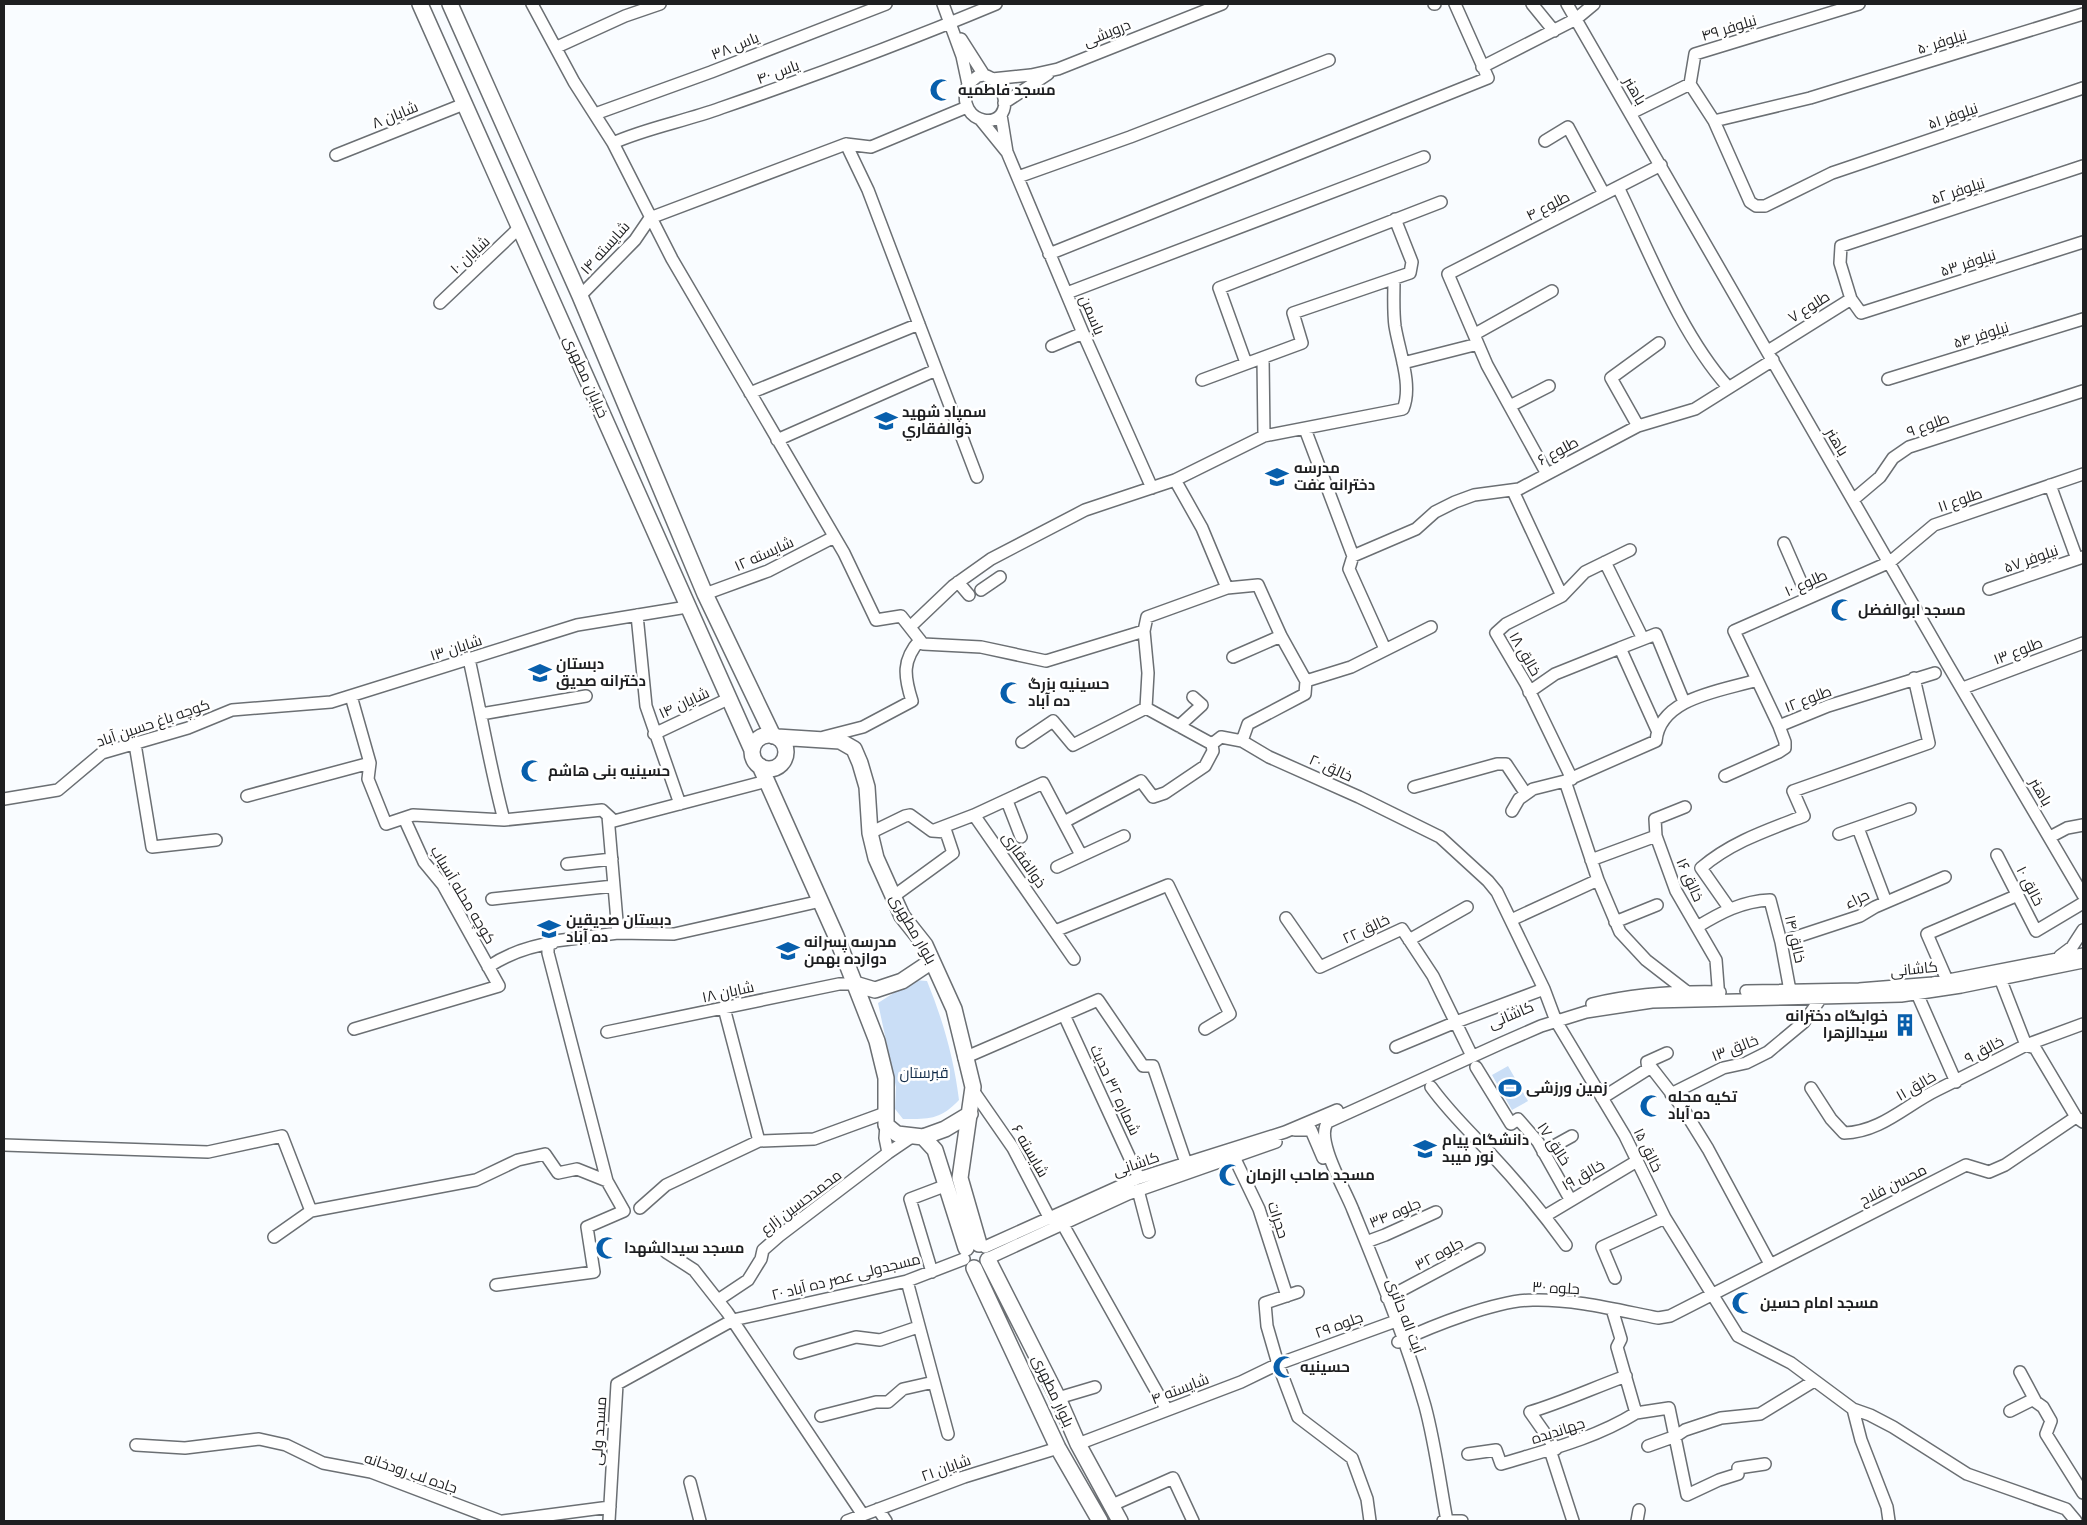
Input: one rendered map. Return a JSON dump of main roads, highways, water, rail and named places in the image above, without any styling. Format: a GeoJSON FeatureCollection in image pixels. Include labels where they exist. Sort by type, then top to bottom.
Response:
{"type":"FeatureCollection","features":[{"type":"Feature","properties":{"kind":"main road","name":"خیابان مطهری"},"geometry":{"type":"LineString","coordinates":[[420,4],[752,750]]}},
{"type":"Feature","properties":{"kind":"main road","name":"خیابان مطهری"},"geometry":{"type":"LineString","coordinates":[[450,4],[580,296],[705,594],[775,736]]}},
{"type":"Feature","properties":{"kind":"main road","name":"بلوار مطهری"},"geometry":{"type":"LineString","coordinates":[[775,736],[840,741],[854,749],[867,787],[870,833],[876,858],[902,916],[925,945],[954,1009],[972,1089],[960,1178],[978,1255],[1058,1398],[1078,1444],[1110,1506],[1120,1521]]}},
{"type":"Feature","properties":{"kind":"main road"},"geometry":{"type":"LineString","coordinates":[[776,798],[782,761],[785,756],[784,746],[775,736],[762,737],[757,740],[752,750],[754,759],[760,766],[776,798],[877,1040],[886,1078],[885,1119],[897,1134],[918,1136],[945,1129],[970,1114]]}},
{"type":"Feature","properties":{"kind":"main road"},"geometry":{"type":"LineString","coordinates":[[760,766],[772,768],[782,761]]}},
{"type":"Feature","properties":{"kind":"main road"},"geometry":{"type":"LineString","coordinates":[[854,984],[875,990],[902,981],[932,961]]}},
{"type":"Feature","properties":{"kind":"main road","name":"بلوار مطهری"},"geometry":{"type":"LineString","coordinates":[[918,1136],[935,1150],[947,1185],[1058,1448],[1100,1521]]}},
{"type":"Feature","properties":{"kind":"place","name":"مسجد فاطمیه"},"geometry":{"type":"Point","coordinates":[941,90]}},
{"type":"Feature","properties":{"kind":"place","name":"سمپاد شهيد ذوالفقاري"},"geometry":{"type":"Point","coordinates":[886,421]}},
{"type":"Feature","properties":{"kind":"place","name":"مدرسه دخترانه عفت"},"geometry":{"type":"Point","coordinates":[1277,477]}},
{"type":"Feature","properties":{"kind":"place","name":"مسجد ابوالفضل"},"geometry":{"type":"Point","coordinates":[1842,610]}},
{"type":"Feature","properties":{"kind":"place","name":"دبستان دخترانه صدیق"},"geometry":{"type":"Point","coordinates":[540,673]}},
{"type":"Feature","properties":{"kind":"place","name":"حسینیه بزرگ ده آباد"},"geometry":{"type":"Point","coordinates":[1011,693]}},
{"type":"Feature","properties":{"kind":"place","name":"حسینیه بنی هاشم"},"geometry":{"type":"Point","coordinates":[532,771]}},
{"type":"Feature","properties":{"kind":"place","name":"دبستان صدیقین ده آباد"},"geometry":{"type":"Point","coordinates":[549,929]}},
{"type":"Feature","properties":{"kind":"place","name":"مدرسه پسرانه دوازده بهمن"},"geometry":{"type":"Point","coordinates":[788,951]}},
{"type":"Feature","properties":{"kind":"place","name":"خوابگاه دخترانه سیدالزهرا"},"geometry":{"type":"Point","coordinates":[1905,1025]}},
{"type":"Feature","properties":{"kind":"place","name":"زمین ورزشی"},"geometry":{"type":"Point","coordinates":[1510,1088]}},
{"type":"Feature","properties":{"kind":"place","name":"تکیه محله ده آباد"},"geometry":{"type":"Point","coordinates":[1651,1106]}},
{"type":"Feature","properties":{"kind":"place","name":"دانشگاه پیام نور میبد"},"geometry":{"type":"Point","coordinates":[1425,1149]}},
{"type":"Feature","properties":{"kind":"place","name":"مسجد صاحب الزمان"},"geometry":{"type":"Point","coordinates":[1230,1175]}},
{"type":"Feature","properties":{"kind":"place","name":"مسجد سیدالشهدا"},"geometry":{"type":"Point","coordinates":[607,1248]}},
{"type":"Feature","properties":{"kind":"place","name":"مسجد امام حسین"},"geometry":{"type":"Point","coordinates":[1743,1303]}},
{"type":"Feature","properties":{"kind":"place","name":"حسینیه"},"geometry":{"type":"Point","coordinates":[1284,1367]}},
{"type":"Feature","properties":{"kind":"park label","name":"قبرستان"},"geometry":{"type":"Point","coordinates":[924,1073]}}]}
